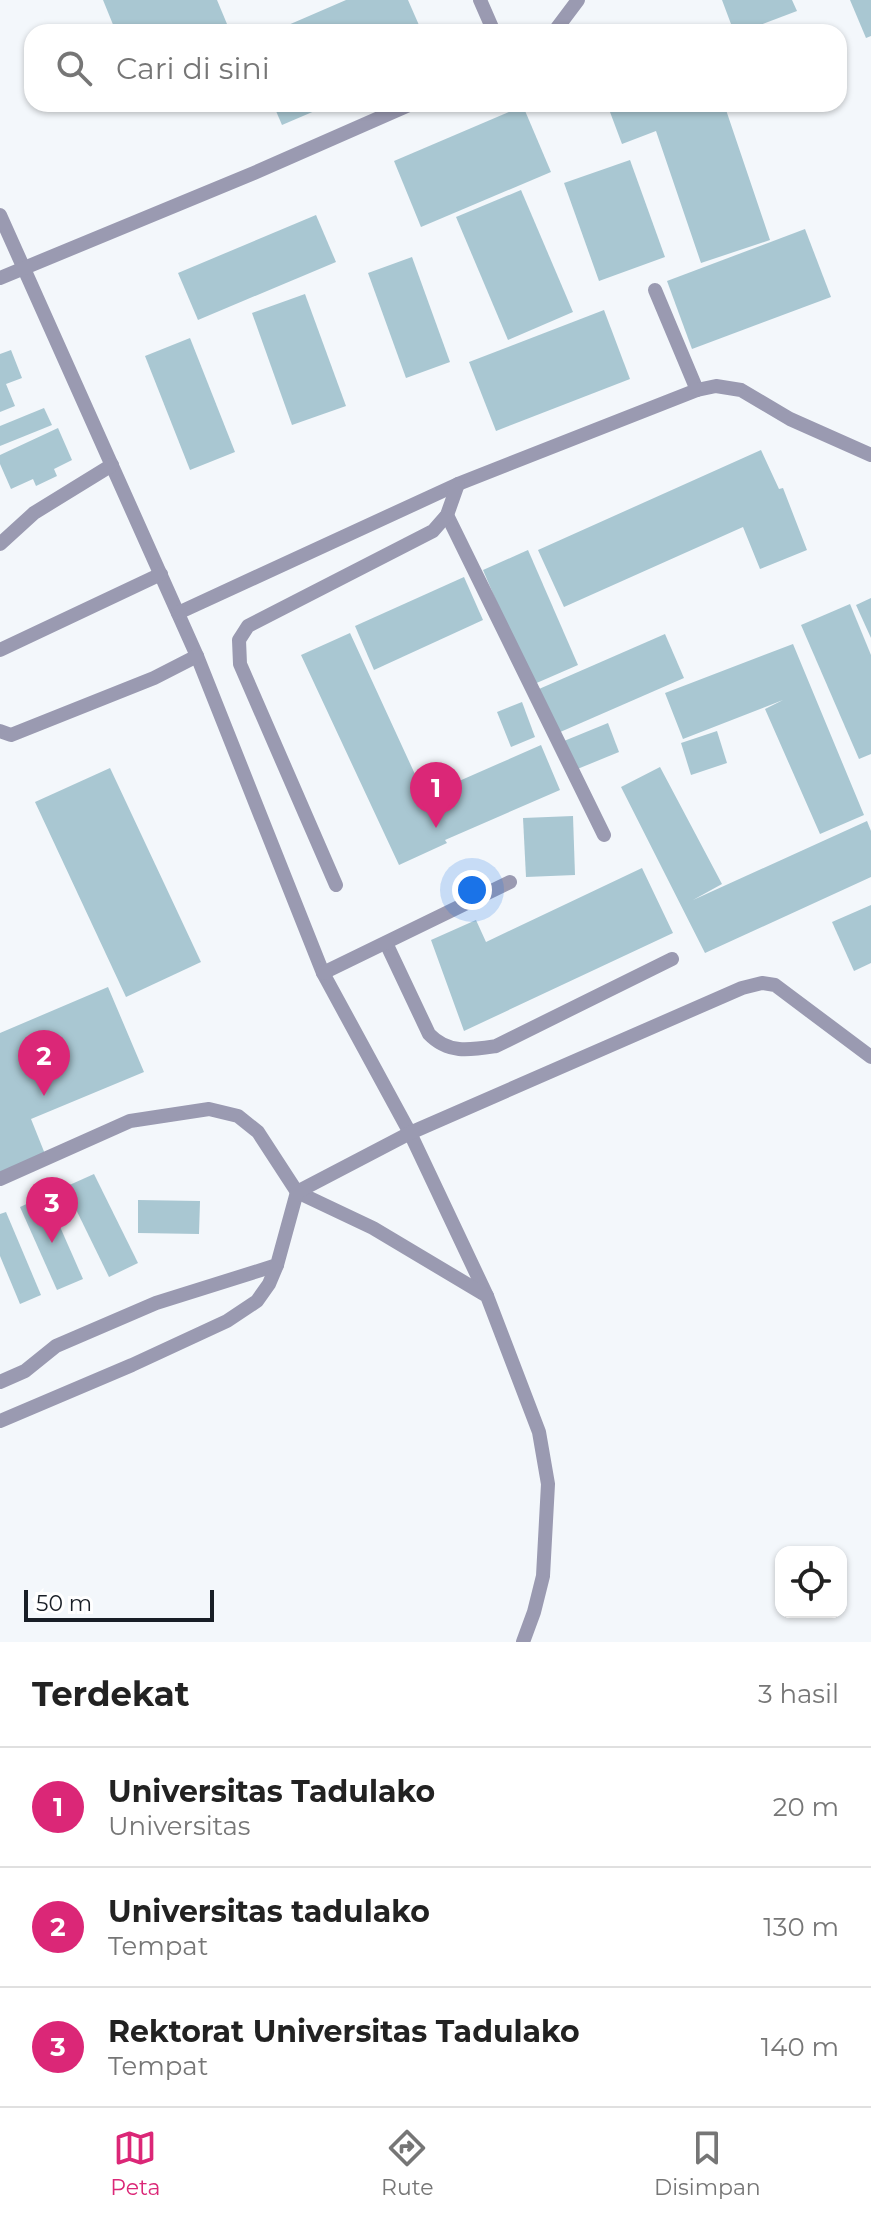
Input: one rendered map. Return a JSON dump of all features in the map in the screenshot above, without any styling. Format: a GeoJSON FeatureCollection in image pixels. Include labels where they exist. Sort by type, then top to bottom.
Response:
{"type":"FeatureCollection","features":[{"type":"Feature","properties":{"kind":"lane"},"geometry":{"type":"LineString","coordinates":[[480,0],[490,24]]}},
{"type":"Feature","properties":{"kind":"lane"},"geometry":{"type":"LineString","coordinates":[[560,24],[578,0]]}},
{"type":"Feature","properties":{"kind":"lane"},"geometry":{"type":"LineString","coordinates":[[0,278],[392,112]]}},
{"type":"Feature","properties":{"kind":"lane"},"geometry":{"type":"LineString","coordinates":[[0,215],[197,656],[323,973],[410,1133],[487,1296],[539,1432],[548,1484],[543,1576],[523,1642]]}},
{"type":"Feature","properties":{"kind":"lane"},"geometry":{"type":"LineString","coordinates":[[655,290],[697,390]]}},
{"type":"Feature","properties":{"kind":"lane"},"geometry":{"type":"LineString","coordinates":[[178,613],[458,484],[697,390],[716,386],[741,390],[790,419],[871,455]]}},
{"type":"Feature","properties":{"kind":"lane"},"geometry":{"type":"LineString","coordinates":[[0,544],[34,513],[112,465]]}},
{"type":"Feature","properties":{"kind":"lane"},"geometry":{"type":"LineString","coordinates":[[336,885],[240,664],[239,640],[248,626],[433,531],[447,515],[458,484]]}},
{"type":"Feature","properties":{"kind":"lane"},"geometry":{"type":"LineString","coordinates":[[447,515],[604,835]]}},
{"type":"Feature","properties":{"kind":"lane"},"geometry":{"type":"LineString","coordinates":[[0,650],[161,574]]}},
{"type":"Feature","properties":{"kind":"lane"},"geometry":{"type":"LineString","coordinates":[[0,731],[11,735],[154,678],[197,656]]}},
{"type":"Feature","properties":{"kind":"lane"},"geometry":{"type":"LineString","coordinates":[[323,973],[510,882]]}},
{"type":"Feature","properties":{"kind":"lane"},"geometry":{"type":"LineString","coordinates":[[386,943],[429,1034],[439,1044],[465,1051],[496,1046],[672,959]]}},
{"type":"Feature","properties":{"kind":"lane"},"geometry":{"type":"LineString","coordinates":[[0,1421],[227,1321],[257,1301],[277,1265],[297,1192],[410,1133],[742,988],[762,983],[775,985],[871,1057]]}},
{"type":"Feature","properties":{"kind":"lane"},"geometry":{"type":"LineString","coordinates":[[0,1179],[130,1121],[209,1109],[238,1116],[258,1132],[297,1192],[373,1228],[487,1296]]}},
{"type":"Feature","properties":{"kind":"lane"},"geometry":{"type":"LineString","coordinates":[[0,1382],[25,1371],[56,1346],[156,1303],[277,1265]]}},
{"type":"Feature","properties":{"kind":"building"},"geometry":{"type":"Polygon","coordinates":[[[103,0],[217,0],[227,24],[113,24],[103,0]]]}},
{"type":"Feature","properties":{"kind":"building"},"geometry":{"type":"Polygon","coordinates":[[[346,0],[408,0],[418,24],[290,24],[346,0]]]}},
{"type":"Feature","properties":{"kind":"building"},"geometry":{"type":"Polygon","coordinates":[[[722,0],[792,0],[797,11],[762,24],[731,24],[722,0]]]}},
{"type":"Feature","properties":{"kind":"building"},"geometry":{"type":"Polygon","coordinates":[[[850,0],[871,0],[871,36],[866,38],[850,0]]]}},
{"type":"Feature","properties":{"kind":"building"},"geometry":{"type":"Polygon","coordinates":[[[276,112],[312,112],[282,125],[276,112]]]}},
{"type":"Feature","properties":{"kind":"building"},"geometry":{"type":"Polygon","coordinates":[[[509,112],[526,112],[551,172],[421,227],[394,161],[509,112]]]}},
{"type":"Feature","properties":{"kind":"building"},"geometry":{"type":"Polygon","coordinates":[[[610,112],[727,112],[770,240],[701,263],[656,131],[622,144],[610,112]]]}},
{"type":"Feature","properties":{"kind":"building"},"geometry":{"type":"Polygon","coordinates":[[[630,160],[665,257],[599,281],[564,183],[630,160]]]}},
{"type":"Feature","properties":{"kind":"building"},"geometry":{"type":"Polygon","coordinates":[[[521,190],[573,312],[508,340],[456,217],[521,190]]]}},
{"type":"Feature","properties":{"kind":"building"},"geometry":{"type":"Polygon","coordinates":[[[316,215],[336,262],[198,320],[178,273],[316,215]]]}},
{"type":"Feature","properties":{"kind":"building"},"geometry":{"type":"Polygon","coordinates":[[[805,229],[831,297],[692,349],[667,281],[805,229]]]}},
{"type":"Feature","properties":{"kind":"building"},"geometry":{"type":"Polygon","coordinates":[[[412,257],[450,362],[406,378],[368,273],[412,257]]]}},
{"type":"Feature","properties":{"kind":"building"},"geometry":{"type":"Polygon","coordinates":[[[305,294],[346,406],[292,425],[252,313],[305,294]]]}},
{"type":"Feature","properties":{"kind":"building"},"geometry":{"type":"Polygon","coordinates":[[[604,310],[630,379],[496,431],[469,362],[604,310]]]}},
{"type":"Feature","properties":{"kind":"building"},"geometry":{"type":"Polygon","coordinates":[[[190,338],[235,452],[190,470],[145,356],[190,338]]]}},
{"type":"Feature","properties":{"kind":"building"},"geometry":{"type":"Polygon","coordinates":[[[11,350],[22,378],[6,384],[15,406],[0,412],[0,354],[11,350]]]}},
{"type":"Feature","properties":{"kind":"building"},"geometry":{"type":"Polygon","coordinates":[[[44,408],[52,425],[0,446],[0,426],[44,408]]]}},
{"type":"Feature","properties":{"kind":"building"},"geometry":{"type":"Polygon","coordinates":[[[58,428],[72,460],[54,469],[57,476],[36,486],[33,479],[11,489],[0,464],[0,455],[58,428]]]}},
{"type":"Feature","properties":{"kind":"building"},"geometry":{"type":"Polygon","coordinates":[[[761,450],[779,489],[783,488],[807,550],[760,569],[743,527],[564,607],[538,550],[761,450]]]}},
{"type":"Feature","properties":{"kind":"building"},"geometry":{"type":"Polygon","coordinates":[[[528,550],[578,665],[532,685],[483,570],[528,550]]]}},
{"type":"Feature","properties":{"kind":"building"},"geometry":{"type":"Polygon","coordinates":[[[464,577],[483,620],[374,670],[355,626],[464,577]]]}},
{"type":"Feature","properties":{"kind":"building"},"geometry":{"type":"Polygon","coordinates":[[[871,598],[871,638],[856,605],[871,598]]]}},
{"type":"Feature","properties":{"kind":"building"},"geometry":{"type":"Polygon","coordinates":[[[850,604],[871,655],[871,754],[859,759],[801,625],[850,604]]]}},
{"type":"Feature","properties":{"kind":"building"},"geometry":{"type":"Polygon","coordinates":[[[350,633],[425,796],[541,745],[560,790],[445,840],[447,843],[399,865],[301,655],[350,633]]]}},
{"type":"Feature","properties":{"kind":"building"},"geometry":{"type":"Polygon","coordinates":[[[665,634],[684,678],[558,733],[539,689],[665,634]]]}},
{"type":"Feature","properties":{"kind":"building"},"geometry":{"type":"Polygon","coordinates":[[[793,644],[864,815],[820,834],[765,709],[783,700],[683,739],[665,693],[793,644]]]}},
{"type":"Feature","properties":{"kind":"building"},"geometry":{"type":"Polygon","coordinates":[[[522,702],[535,737],[511,747],[497,712],[522,702]]]}},
{"type":"Feature","properties":{"kind":"building"},"geometry":{"type":"Polygon","coordinates":[[[608,723],[619,752],[575,770],[564,741],[608,723]]]}},
{"type":"Feature","properties":{"kind":"building"},"geometry":{"type":"Polygon","coordinates":[[[717,731],[727,763],[691,775],[681,743],[717,731]]]}},
{"type":"Feature","properties":{"kind":"building"},"geometry":{"type":"Polygon","coordinates":[[[660,767],[722,884],[693,900],[867,821],[871,831],[871,877],[705,953],[621,787],[660,767]]]}},
{"type":"Feature","properties":{"kind":"building"},"geometry":{"type":"Polygon","coordinates":[[[110,768],[201,962],[126,997],[35,802],[110,768]]]}},
{"type":"Feature","properties":{"kind":"building"},"geometry":{"type":"Polygon","coordinates":[[[573,816],[575,875],[526,877],[523,818],[573,816]]]}},
{"type":"Feature","properties":{"kind":"building"},"geometry":{"type":"Polygon","coordinates":[[[642,868],[673,933],[464,1031],[431,940],[476,920],[486,942],[642,868]]]}},
{"type":"Feature","properties":{"kind":"building"},"geometry":{"type":"Polygon","coordinates":[[[871,905],[871,963],[854,971],[832,922],[871,905]]]}},
{"type":"Feature","properties":{"kind":"building"},"geometry":{"type":"Polygon","coordinates":[[[108,987],[144,1072],[31,1119],[45,1154],[0,1172],[0,1033],[108,987]]]}},
{"type":"Feature","properties":{"kind":"building"},"geometry":{"type":"Polygon","coordinates":[[[94,1174],[138,1263],[109,1277],[65,1187],[94,1174]]]}},
{"type":"Feature","properties":{"kind":"building"},"geometry":{"type":"Polygon","coordinates":[[[46,1195],[83,1279],[57,1290],[20,1207],[46,1195]]]}},
{"type":"Feature","properties":{"kind":"building"},"geometry":{"type":"Polygon","coordinates":[[[138,1200],[200,1201],[199,1234],[138,1233],[138,1200]]]}},
{"type":"Feature","properties":{"kind":"building"},"geometry":{"type":"Polygon","coordinates":[[[6,1212],[41,1295],[20,1304],[0,1256],[0,1214],[6,1212]]]}},
{"type":"Feature","properties":{"kind":"place","name":"Universitas Tadulako"},"geometry":{"type":"Point","coordinates":[436,828]}},
{"type":"Feature","properties":{"kind":"place","name":"Universitas tadulako"},"geometry":{"type":"Point","coordinates":[44,1096]}},
{"type":"Feature","properties":{"kind":"place","name":"Rektorat Universitas Tadulako"},"geometry":{"type":"Point","coordinates":[52,1243]}}]}
